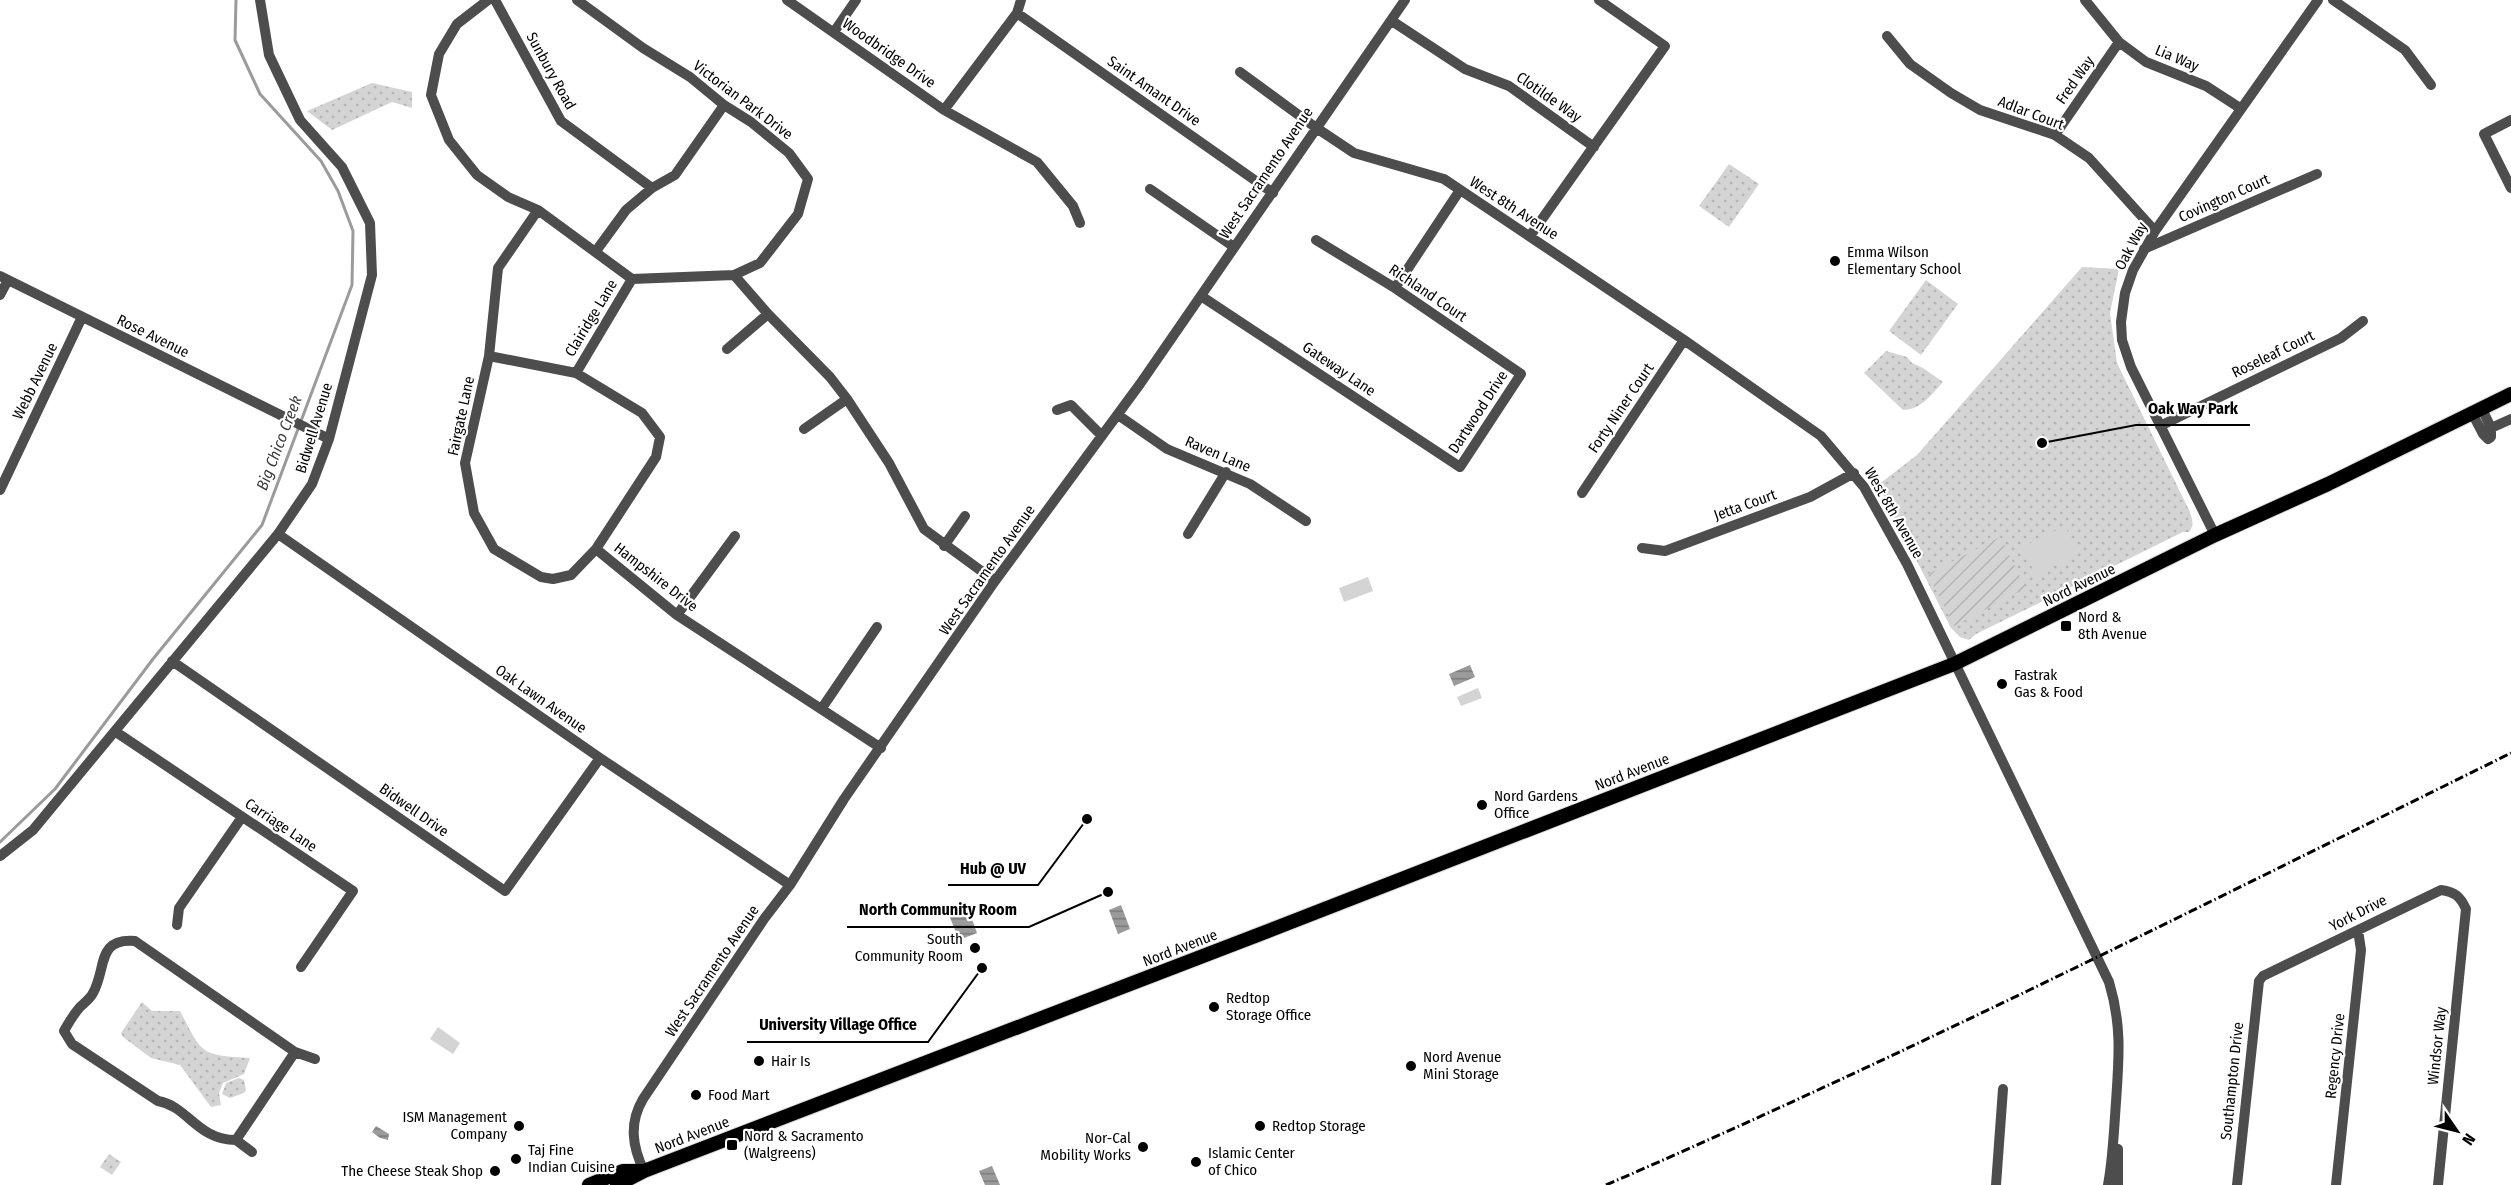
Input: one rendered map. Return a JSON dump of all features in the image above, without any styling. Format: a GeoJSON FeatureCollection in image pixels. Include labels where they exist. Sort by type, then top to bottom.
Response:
{"type":"FeatureCollection","features":[{"type":"Feature","properties":{"kind":"main road","name":"Nord Avenue"},"geometry":{"type":"LineString","coordinates":[[617,1185],[644,1171],[1954,664],[2215,535],[2328,484],[2511,395]]}},
{"type":"Feature","properties":{"kind":"main road","name":"Nord Avenue"},"geometry":{"type":"LineString","coordinates":[[590,1185],[623,1171],[644,1171]]}},
{"type":"Feature","properties":{"kind":"street","name":"Bidwell Avenue"},"geometry":{"type":"LineString","coordinates":[[0,856],[33,830],[278,534],[312,484],[329,439],[372,274],[370,223],[342,167],[300,120],[269,55],[261,0]]}},
{"type":"Feature","properties":{"kind":"street"},"geometry":{"type":"LineString","coordinates":[[488,0],[457,24],[439,54],[431,95],[449,140],[477,175],[508,197],[538,210],[632,279]]}},
{"type":"Feature","properties":{"kind":"street","name":"Sunbury Road"},"geometry":{"type":"LineString","coordinates":[[495,0],[561,121],[652,188]]}},
{"type":"Feature","properties":{"kind":"street","name":"Victorian Park Drive"},"geometry":{"type":"LineString","coordinates":[[578,0],[751,122],[789,153],[808,178],[798,214],[760,263],[734,275],[632,279]]}},
{"type":"Feature","properties":{"kind":"street","name":"Woodbridge Drive"},"geometry":{"type":"LineString","coordinates":[[787,0],[944,110],[1037,162],[1074,206],[1080,223]]}},
{"type":"Feature","properties":{"kind":"street"},"geometry":{"type":"LineString","coordinates":[[834,32],[856,0]]}},
{"type":"Feature","properties":{"kind":"street"},"geometry":{"type":"LineString","coordinates":[[944,110],[1017,13],[1021,0]]}},
{"type":"Feature","properties":{"kind":"street","name":"West Sacramento Avenue"},"geometry":{"type":"LineString","coordinates":[[644,1171],[636,1154],[633,1132],[635,1112],[764,919],[790,885],[844,799],[995,581],[1118,415],[1405,0]]}},
{"type":"Feature","properties":{"kind":"street"},"geometry":{"type":"LineString","coordinates":[[1530,236],[1665,46],[1599,0]]}},
{"type":"Feature","properties":{"kind":"street","name":"Lia Way"},"geometry":{"type":"LineString","coordinates":[[2085,0],[2119,42],[2145,62],[2206,86],[2240,108]]}},
{"type":"Feature","properties":{"kind":"street","name":"Oak Way"},"geometry":{"type":"LineString","coordinates":[[2215,535],[2131,367],[2122,340],[2121,322],[2125,293],[2133,270],[2155,231],[2318,0]]}},
{"type":"Feature","properties":{"kind":"street"},"geometry":{"type":"LineString","coordinates":[[2333,0],[2405,50],[2431,85]]}},
{"type":"Feature","properties":{"kind":"street","name":"Saint Amant Drive"},"geometry":{"type":"LineString","coordinates":[[1017,13],[1273,193]]}},
{"type":"Feature","properties":{"kind":"street","name":"Clotilde Way"},"geometry":{"type":"LineString","coordinates":[[1392,21],[1465,69],[1509,86],[1594,147]]}},
{"type":"Feature","properties":{"kind":"street","name":"Adlar Court"},"geometry":{"type":"LineString","coordinates":[[1887,36],[1910,64],[1980,110],[2055,135],[2089,158],[2155,231]]}},
{"type":"Feature","properties":{"kind":"street","name":"Fred Way"},"geometry":{"type":"LineString","coordinates":[[2055,135],[2119,42]]}},
{"type":"Feature","properties":{"kind":"street","name":"West 8th Avenue"},"geometry":{"type":"LineString","coordinates":[[1240,72],[1315,128],[1354,153],[1444,179],[1684,340],[1821,436],[1854,472],[1907,564],[2109,982],[2118,1016],[2120,1039],[2108,1185]]}},
{"type":"Feature","properties":{"kind":"street"},"geometry":{"type":"LineString","coordinates":[[596,251],[626,210],[652,188],[675,175],[724,105]]}},
{"type":"Feature","properties":{"kind":"street"},"geometry":{"type":"LineString","coordinates":[[2511,120],[2484,134],[2511,188]]}},
{"type":"Feature","properties":{"kind":"street","name":"Covington Court"},"geometry":{"type":"LineString","coordinates":[[2144,249],[2317,174]]}},
{"type":"Feature","properties":{"kind":"street"},"geometry":{"type":"LineString","coordinates":[[1150,189],[1234,247]]}},
{"type":"Feature","properties":{"kind":"street"},"geometry":{"type":"LineString","coordinates":[[1395,288],[1460,190]]}},
{"type":"Feature","properties":{"kind":"street","name":"Fairgate Lane"},"geometry":{"type":"LineString","coordinates":[[538,210],[498,268],[489,356],[465,463],[474,513],[494,549],[541,578],[553,579],[570,575],[596,549]]}},
{"type":"Feature","properties":{"kind":"street","name":"Richland Court"},"geometry":{"type":"LineString","coordinates":[[1316,240],[1395,288],[1521,374]]}},
{"type":"Feature","properties":{"kind":"street"},"geometry":{"type":"LineString","coordinates":[[734,275],[768,314],[830,376],[888,463],[924,529],[944,546],[995,581]]}},
{"type":"Feature","properties":{"kind":"street","name":"Rose Avenue"},"geometry":{"type":"LineString","coordinates":[[4,278],[329,439]]}},
{"type":"Feature","properties":{"kind":"street"},"geometry":{"type":"LineString","coordinates":[[0,295],[4,278]]}},
{"type":"Feature","properties":{"kind":"street","name":"Clairidge Lane"},"geometry":{"type":"LineString","coordinates":[[576,373],[632,279]]}},
{"type":"Feature","properties":{"kind":"street","name":"Gateway Lane"},"geometry":{"type":"LineString","coordinates":[[1201,296],[1460,467]]}},
{"type":"Feature","properties":{"kind":"street"},"geometry":{"type":"LineString","coordinates":[[727,349],[768,314]]}},
{"type":"Feature","properties":{"kind":"street","name":"Webb Avenue"},"geometry":{"type":"LineString","coordinates":[[0,490],[82,317]]}},
{"type":"Feature","properties":{"kind":"street","name":"Roseleaf Court"},"geometry":{"type":"LineString","coordinates":[[2160,426],[2341,338],[2363,321]]}},
{"type":"Feature","properties":{"kind":"street","name":"Forty Niner Court"},"geometry":{"type":"LineString","coordinates":[[1582,493],[1684,340]]}},
{"type":"Feature","properties":{"kind":"street","name":"Hampshire Drive"},"geometry":{"type":"LineString","coordinates":[[489,356],[576,373],[642,413],[660,437],[656,457],[596,549],[677,615],[881,748]]}},
{"type":"Feature","properties":{"kind":"street","name":"Dartwood Drive"},"geometry":{"type":"LineString","coordinates":[[1460,467],[1521,374]]}},
{"type":"Feature","properties":{"kind":"street"},"geometry":{"type":"LineString","coordinates":[[804,429],[847,399]]}},
{"type":"Feature","properties":{"kind":"street"},"geometry":{"type":"LineString","coordinates":[[1058,410],[1071,405],[1102,436]]}},
{"type":"Feature","properties":{"kind":"street"},"geometry":{"type":"LineString","coordinates":[[2477,411],[2483,434],[2490,435],[2511,419]]}},
{"type":"Feature","properties":{"kind":"street","name":"Raven Lane"},"geometry":{"type":"LineString","coordinates":[[1118,415],[1167,449],[1250,484],[1306,521]]}},
{"type":"Feature","properties":{"kind":"street"},"geometry":{"type":"LineString","coordinates":[[1188,534],[1226,472]]}},
{"type":"Feature","properties":{"kind":"street","name":"Jetta Court"},"geometry":{"type":"LineString","coordinates":[[1642,548],[1665,551],[1809,497],[1854,472]]}},
{"type":"Feature","properties":{"kind":"street"},"geometry":{"type":"LineString","coordinates":[[944,546],[965,516]]}},
{"type":"Feature","properties":{"kind":"street","name":"Oak Lawn Avenue"},"geometry":{"type":"LineString","coordinates":[[278,534],[600,758],[790,885]]}},
{"type":"Feature","properties":{"kind":"street"},"geometry":{"type":"LineString","coordinates":[[677,615],[735,536]]}},
{"type":"Feature","properties":{"kind":"street"},"geometry":{"type":"LineString","coordinates":[[822,708],[877,627]]}},
{"type":"Feature","properties":{"kind":"street","name":"Bidwell Drive"},"geometry":{"type":"LineString","coordinates":[[172,661],[505,891],[600,758]]}},
{"type":"Feature","properties":{"kind":"street","name":"Carriage Lane"},"geometry":{"type":"LineString","coordinates":[[116,732],[352,891],[301,967]]}},
{"type":"Feature","properties":{"kind":"street"},"geometry":{"type":"LineString","coordinates":[[177,925],[179,908],[242,817]]}},
{"type":"Feature","properties":{"kind":"street","name":"York Drive"},"geometry":{"type":"LineString","coordinates":[[2259,981],[2263,976],[2441,890],[2453,892],[2462,899],[2466,909]]}},
{"type":"Feature","properties":{"kind":"street","name":"Windsor Way"},"geometry":{"type":"LineString","coordinates":[[2438,1185],[2466,909]]}},
{"type":"Feature","properties":{"kind":"street","name":"Regency Drive"},"geometry":{"type":"LineString","coordinates":[[2336,1185],[2361,950],[2358,930]]}},
{"type":"Feature","properties":{"kind":"street"},"geometry":{"type":"LineString","coordinates":[[252,1152],[236,1140],[213,1137],[169,1102],[158,1101],[72,1044],[64,1031],[72,1017],[92,996],[106,952],[114,943],[123,940],[135,941],[295,1052],[315,1059]]}},
{"type":"Feature","properties":{"kind":"street","name":"Southampton Drive"},"geometry":{"type":"LineString","coordinates":[[2237,1185],[2259,981]]}},
{"type":"Feature","properties":{"kind":"street"},"geometry":{"type":"LineString","coordinates":[[236,1140],[295,1052]]}},
{"type":"Feature","properties":{"kind":"street"},"geometry":{"type":"LineString","coordinates":[[1996,1185],[2003,1089]]}},
{"type":"Feature","properties":{"kind":"street","name":"West 8th Avenue"},"geometry":{"type":"LineString","coordinates":[[2114,1131],[2118,1145],[2118,1185]]}},
{"type":"Feature","properties":{"kind":"shaded area"},"geometry":{"type":"Polygon","coordinates":[[[372,83],[412,92],[412,108],[392,102],[332,130],[307,111],[372,83]]]}},
{"type":"Feature","properties":{"kind":"shaded area"},"geometry":{"type":"Polygon","coordinates":[[[1729,164],[1759,184],[1729,227],[1699,206],[1729,164]]]}},
{"type":"Feature","properties":{"kind":"shaded area"},"geometry":{"type":"Polygon","coordinates":[[[2082,267],[2119,269],[2110,313],[2117,363],[2189,510],[2192,527],[2189,532],[2183,532],[1976,634],[1969,640],[1960,637],[1951,628],[1878,485],[1917,455],[2082,267]]]}},
{"type":"Feature","properties":{"kind":"shaded area"},"geometry":{"type":"Polygon","coordinates":[[[1926,280],[1958,304],[1921,355],[1889,331],[1926,280]]]}},
{"type":"Feature","properties":{"kind":"shaded area"},"geometry":{"type":"Polygon","coordinates":[[[1886,351],[1907,357],[1912,363],[1943,382],[1921,404],[1903,410],[1864,373],[1886,351]]]}},
{"type":"Feature","properties":{"kind":"shaded area"},"geometry":{"type":"Polygon","coordinates":[[[2065,526],[2078,554],[2036,575],[2022,547],[2065,526]]]}},
{"type":"Feature","properties":{"kind":"shaded area"},"geometry":{"type":"Polygon","coordinates":[[[2000,537],[2026,588],[1954,626],[1928,574],[2000,537]]]}},
{"type":"Feature","properties":{"kind":"shaded area"},"geometry":{"type":"Polygon","coordinates":[[[1368,577],[1373,591],[1344,602],[1339,588],[1368,577]]]}},
{"type":"Feature","properties":{"kind":"shaded area"},"geometry":{"type":"Polygon","coordinates":[[[1470,665],[1475,677],[1454,686],[1449,674],[1470,665]]]}},
{"type":"Feature","properties":{"kind":"shaded area"},"geometry":{"type":"Polygon","coordinates":[[[1478,688],[1482,698],[1461,706],[1457,697],[1478,688]]]}},
{"type":"Feature","properties":{"kind":"shaded area"},"geometry":{"type":"Polygon","coordinates":[[[966,903],[977,933],[959,940],[947,910],[966,903]]]}},
{"type":"Feature","properties":{"kind":"shaded area"},"geometry":{"type":"Polygon","coordinates":[[[1121,905],[1130,929],[1118,934],[1109,910],[1121,905]]]}},
{"type":"Feature","properties":{"kind":"shaded area"},"geometry":{"type":"Polygon","coordinates":[[[142,1002],[152,1011],[180,1011],[199,1044],[205,1050],[221,1056],[250,1058],[244,1074],[223,1083],[219,1093],[221,1105],[211,1107],[180,1065],[151,1058],[123,1037],[121,1033],[142,1002]]]}},
{"type":"Feature","properties":{"kind":"shaded area"},"geometry":{"type":"Polygon","coordinates":[[[438,1027],[460,1043],[453,1054],[430,1039],[438,1027]]]}},
{"type":"Feature","properties":{"kind":"shaded area"},"geometry":{"type":"Polygon","coordinates":[[[239,1078],[244,1080],[246,1090],[244,1093],[230,1098],[222,1094],[226,1083],[239,1078]]]}},
{"type":"Feature","properties":{"kind":"shaded area"},"geometry":{"type":"Polygon","coordinates":[[[376,1126],[389,1134],[388,1140],[372,1132],[376,1126]]]}},
{"type":"Feature","properties":{"kind":"shaded area"},"geometry":{"type":"Polygon","coordinates":[[[109,1154],[121,1162],[112,1175],[100,1167],[109,1154]]]}},
{"type":"Feature","properties":{"kind":"shaded area"},"geometry":{"type":"Polygon","coordinates":[[[992,1166],[1000,1185],[985,1185],[979,1171],[992,1166]]]}},
{"type":"Feature","properties":{"kind":"waterway","name":"Big Chico Creek"},"geometry":{"type":"LineString","coordinates":[[0,842],[55,789],[153,659],[262,525],[352,285],[353,231],[338,191],[321,161],[260,94],[235,40],[236,0]]}},
{"type":"Feature","properties":{"kind":"railway"},"geometry":{"type":"LineString","coordinates":[[1606,1185],[1948,1029],[2511,753]]}},
{"type":"Feature","properties":{"kind":"place","name":"Emma Wilson Elementary School"},"geometry":{"type":"Point","coordinates":[1835,261]}},
{"type":"Feature","properties":{"kind":"place","name":"Oak Way Park"},"geometry":{"type":"Point","coordinates":[2042,443]}},
{"type":"Feature","properties":{"kind":"place","name":"Nord & 8th Avenue"},"geometry":{"type":"Point","coordinates":[2066,626]}},
{"type":"Feature","properties":{"kind":"place","name":"Fastrak Gas & Food"},"geometry":{"type":"Point","coordinates":[2002,684]}},
{"type":"Feature","properties":{"kind":"place","name":"Nord Gardens Office"},"geometry":{"type":"Point","coordinates":[1482,805]}},
{"type":"Feature","properties":{"kind":"place","name":"Hub @ UV"},"geometry":{"type":"Point","coordinates":[1087,819]}},
{"type":"Feature","properties":{"kind":"place","name":"North Community Room"},"geometry":{"type":"Point","coordinates":[1108,892]}},
{"type":"Feature","properties":{"kind":"place","name":"South Community Room"},"geometry":{"type":"Point","coordinates":[975,948]}},
{"type":"Feature","properties":{"kind":"place","name":"University Village Office"},"geometry":{"type":"Point","coordinates":[982,968]}},
{"type":"Feature","properties":{"kind":"place","name":"Redtop Storage Office"},"geometry":{"type":"Point","coordinates":[1214,1007]}},
{"type":"Feature","properties":{"kind":"place","name":"Hair Is"},"geometry":{"type":"Point","coordinates":[759,1061]}},
{"type":"Feature","properties":{"kind":"place","name":"Nord Avenue Mini Storage"},"geometry":{"type":"Point","coordinates":[1411,1066]}},
{"type":"Feature","properties":{"kind":"place","name":"Food Mart"},"geometry":{"type":"Point","coordinates":[696,1095]}},
{"type":"Feature","properties":{"kind":"place","name":"ISM Management Company"},"geometry":{"type":"Point","coordinates":[519,1126]}},
{"type":"Feature","properties":{"kind":"place","name":"Redtop Storage"},"geometry":{"type":"Point","coordinates":[1260,1126]}},
{"type":"Feature","properties":{"kind":"place","name":"Nord & Sacramento (Walgreens)"},"geometry":{"type":"Point","coordinates":[732,1145]}},
{"type":"Feature","properties":{"kind":"place","name":"Nor-Cal Mobility Works"},"geometry":{"type":"Point","coordinates":[1143,1147]}},
{"type":"Feature","properties":{"kind":"place","name":"Taj Fine Indian Cuisine"},"geometry":{"type":"Point","coordinates":[516,1159]}},
{"type":"Feature","properties":{"kind":"place","name":"Islamic Center of Chico"},"geometry":{"type":"Point","coordinates":[1196,1162]}},
{"type":"Feature","properties":{"kind":"place","name":"The Cheese Steak Shop"},"geometry":{"type":"Point","coordinates":[495,1171]}}]}
